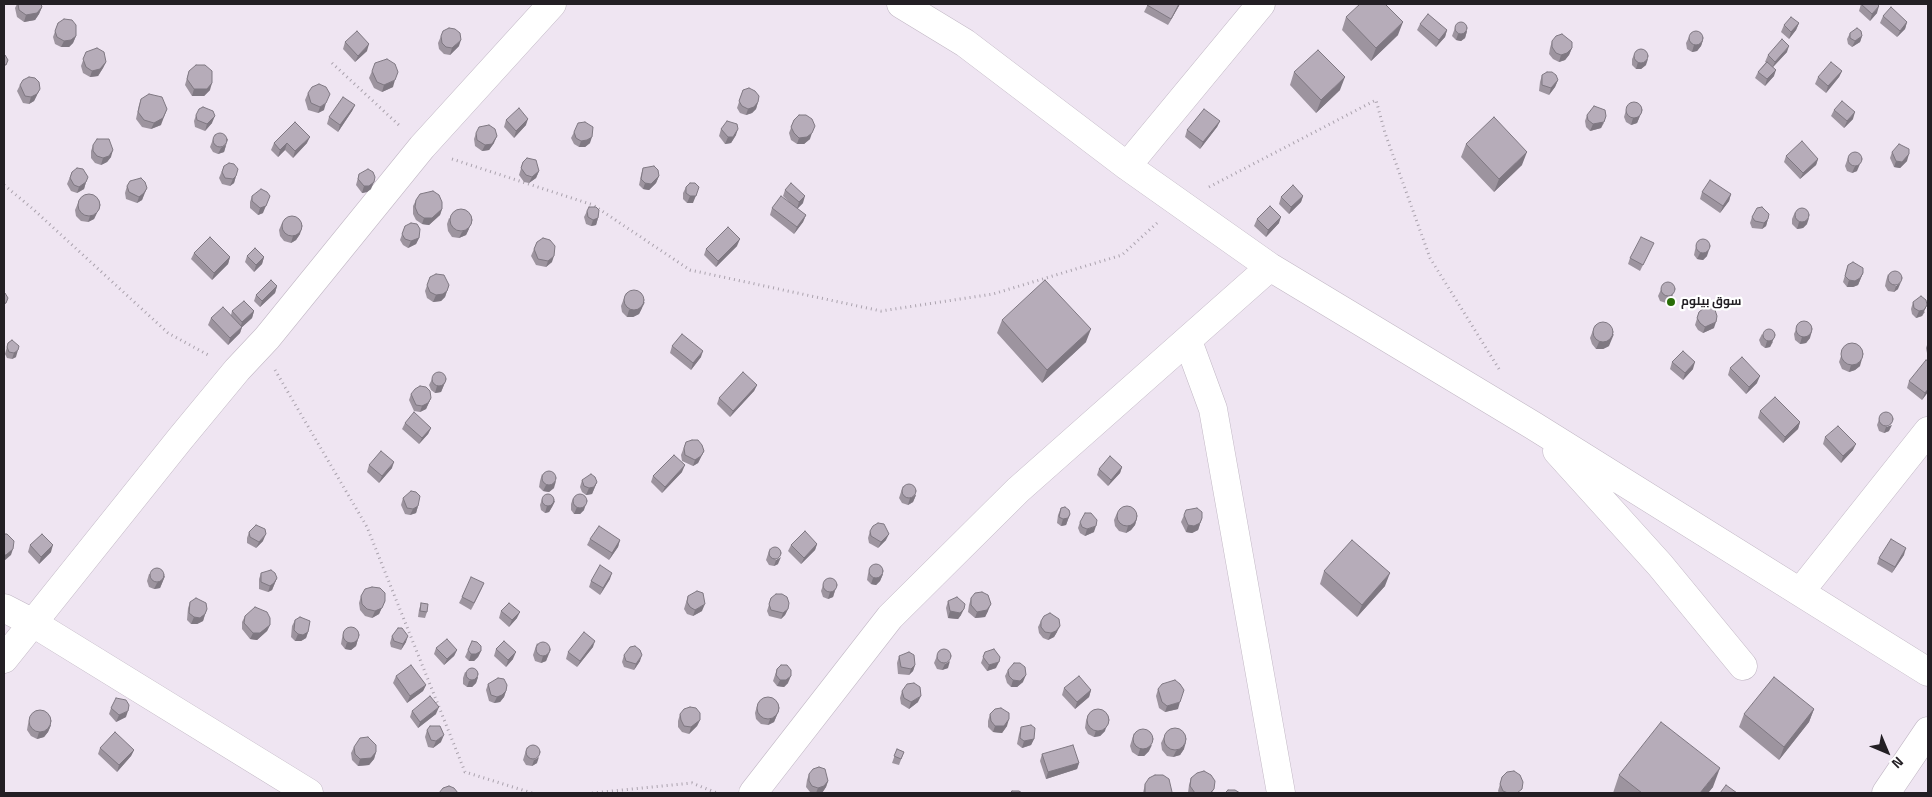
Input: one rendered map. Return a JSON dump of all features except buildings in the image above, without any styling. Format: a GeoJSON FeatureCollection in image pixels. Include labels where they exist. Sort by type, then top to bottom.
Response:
{"type":"FeatureCollection","features":[{"type":"Feature","properties":{"kind":"street"},"geometry":{"type":"LineString","coordinates":[[4,659],[237,370],[267,338],[422,147],[552,4]]}},
{"type":"Feature","properties":{"kind":"street"},"geometry":{"type":"LineString","coordinates":[[901,4],[965,43],[1127,166],[1270,267],[1534,426],[1928,672]]}},
{"type":"Feature","properties":{"kind":"street"},"geometry":{"type":"LineString","coordinates":[[1127,166],[1261,4]]}},
{"type":"Feature","properties":{"kind":"street"},"geometry":{"type":"LineString","coordinates":[[753,793],[890,617],[1018,490],[1270,267]]}},
{"type":"Feature","properties":{"kind":"street"},"geometry":{"type":"LineString","coordinates":[[1188,341],[1213,409],[1281,793]]}},
{"type":"Feature","properties":{"kind":"street"},"geometry":{"type":"LineString","coordinates":[[1534,426],[1660,565],[1743,666]]}},
{"type":"Feature","properties":{"kind":"street"},"geometry":{"type":"LineString","coordinates":[[1800,592],[1928,431]]}},
{"type":"Feature","properties":{"kind":"street"},"geometry":{"type":"LineString","coordinates":[[4,608],[309,793]]}},
{"type":"Feature","properties":{"kind":"street"},"geometry":{"type":"LineString","coordinates":[[1886,793],[1928,731]]}},
{"type":"Feature","properties":{"kind":"path"},"geometry":{"type":"LineString","coordinates":[[332,63],[422,147],[593,205],[690,270],[881,311],[993,294],[1122,255],[1179,203],[1376,100],[1385,133],[1430,258],[1503,376]]}},
{"type":"Feature","properties":{"kind":"path"},"geometry":{"type":"LineString","coordinates":[[4,185],[168,333],[237,370]]}},
{"type":"Feature","properties":{"kind":"path"},"geometry":{"type":"LineString","coordinates":[[267,338],[269,346],[266,355],[368,527],[465,772],[532,793]]}},
{"type":"Feature","properties":{"kind":"path"},"geometry":{"type":"LineString","coordinates":[[592,793],[692,783],[717,793]]}},
{"type":"Feature","properties":{"kind":"place","name":"سوق بيلوم"},"geometry":{"type":"Point","coordinates":[1671,302]}}]}
